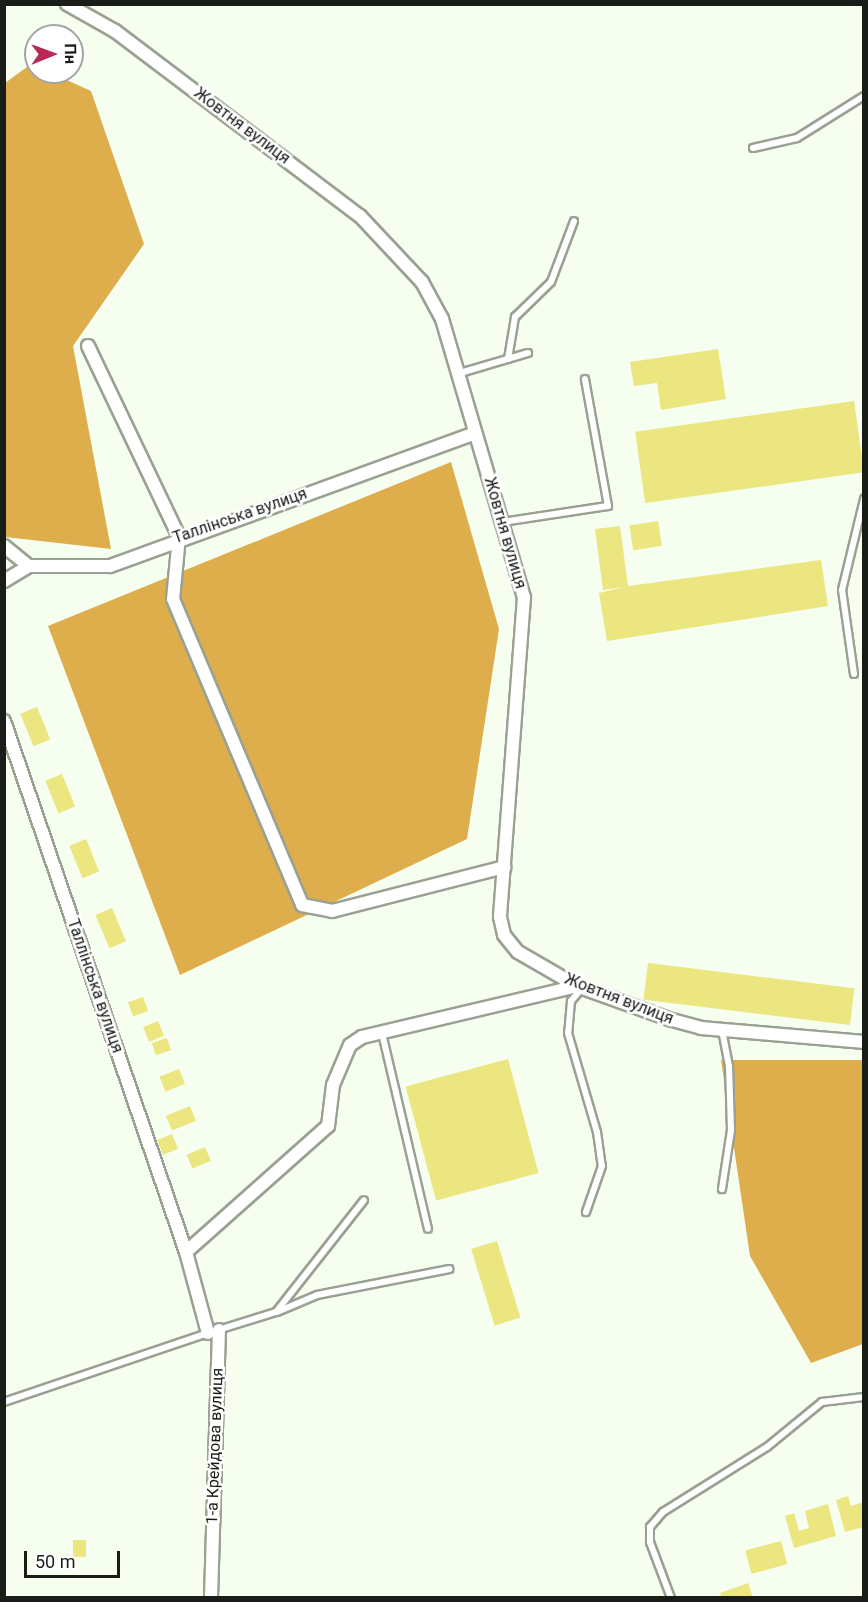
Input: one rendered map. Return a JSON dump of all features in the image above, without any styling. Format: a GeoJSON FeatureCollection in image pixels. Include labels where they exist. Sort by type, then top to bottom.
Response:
{"type":"FeatureCollection","features":[{"type":"Feature","properties":{"kind":"street","name":"Жовтня вулиця"},"geometry":{"type":"LineString","coordinates":[[67,4],[115,31],[360,216],[422,282],[442,319],[460,373],[475,433],[524,597],[500,917],[504,935],[518,952],[580,987],[672,1020],[722,1030],[864,1042]]}},
{"type":"Feature","properties":{"kind":"street"},"geometry":{"type":"LineString","coordinates":[[88,346],[179,537],[173,599],[302,905],[332,911],[504,867]]}},
{"type":"Feature","properties":{"kind":"street","name":"Таллінська вулиця"},"geometry":{"type":"LineString","coordinates":[[29,566],[110,566],[179,537],[475,433]]}},
{"type":"Feature","properties":{"kind":"street"},"geometry":{"type":"LineString","coordinates":[[4,546],[29,566],[4,581]]}},
{"type":"Feature","properties":{"kind":"street","name":"Таллінська вулиця"},"geometry":{"type":"LineString","coordinates":[[4,721],[213,1331]]}},
{"type":"Feature","properties":{"kind":"street"},"geometry":{"type":"LineString","coordinates":[[186,1252],[328,1126],[333,1085],[350,1045],[382,1033],[580,987]]}},
{"type":"Feature","properties":{"kind":"street","name":"1-а Крейдова вулиця"},"geometry":{"type":"LineString","coordinates":[[210,1598],[213,1331]]}},
{"type":"Feature","properties":{"kind":"lane"},"geometry":{"type":"LineString","coordinates":[[753,148],[797,138],[864,96]]}},
{"type":"Feature","properties":{"kind":"lane"},"geometry":{"type":"LineString","coordinates":[[508,359],[515,317],[551,282],[574,221]]}},
{"type":"Feature","properties":{"kind":"lane"},"geometry":{"type":"LineString","coordinates":[[460,373],[528,353]]}},
{"type":"Feature","properties":{"kind":"lane"},"geometry":{"type":"LineString","coordinates":[[502,522],[608,506],[585,379]]}},
{"type":"Feature","properties":{"kind":"lane"},"geometry":{"type":"LineString","coordinates":[[854,674],[842,590],[864,499]]}},
{"type":"Feature","properties":{"kind":"lane"},"geometry":{"type":"LineString","coordinates":[[580,987],[571,1001],[568,1033],[597,1132],[602,1166],[586,1212]]}},
{"type":"Feature","properties":{"kind":"lane"},"geometry":{"type":"LineString","coordinates":[[722,1030],[729,1066],[731,1130],[722,1189]]}},
{"type":"Feature","properties":{"kind":"lane"},"geometry":{"type":"LineString","coordinates":[[382,1033],[428,1229]]}},
{"type":"Feature","properties":{"kind":"lane"},"geometry":{"type":"LineString","coordinates":[[276,1312],[364,1200]]}},
{"type":"Feature","properties":{"kind":"lane"},"geometry":{"type":"LineString","coordinates":[[4,1402],[276,1312],[317,1295],[450,1269]]}},
{"type":"Feature","properties":{"kind":"lane"},"geometry":{"type":"LineString","coordinates":[[671,1598],[650,1542],[650,1527],[663,1512],[767,1447],[822,1402],[864,1397]]}},
{"type":"Feature","properties":{"kind":"shaded area"},"geometry":{"type":"Polygon","coordinates":[[[24,69],[24,84],[76,84],[91,91],[144,244],[73,346],[111,549],[5,537],[5,83],[24,69]]]}},
{"type":"Feature","properties":{"kind":"shaded area"},"geometry":{"type":"Polygon","coordinates":[[[451,462],[499,629],[467,839],[180,975],[48,626],[451,462]]]}},
{"type":"Feature","properties":{"kind":"shaded area"},"geometry":{"type":"Polygon","coordinates":[[[721,1060],[863,1060],[863,1344],[811,1363],[750,1256],[721,1060]]]}},
{"type":"Feature","properties":{"kind":"building"},"geometry":{"type":"Polygon","coordinates":[[[718,349],[726,399],[661,410],[657,383],[634,386],[630,362],[718,349]]]}},
{"type":"Feature","properties":{"kind":"building"},"geometry":{"type":"Polygon","coordinates":[[[854,401],[864,472],[645,503],[635,432],[854,401]]]}},
{"type":"Feature","properties":{"kind":"building"},"geometry":{"type":"Polygon","coordinates":[[[658,521],[662,546],[633,550],[629,526],[658,521]]]}},
{"type":"Feature","properties":{"kind":"building"},"geometry":{"type":"Polygon","coordinates":[[[620,526],[628,586],[821,560],[828,606],[607,641],[599,593],[624,587],[603,590],[595,529],[620,526]]]}},
{"type":"Feature","properties":{"kind":"building"},"geometry":{"type":"Polygon","coordinates":[[[37,707],[50,739],[33,746],[20,714],[37,707]]]}},
{"type":"Feature","properties":{"kind":"building"},"geometry":{"type":"Polygon","coordinates":[[[62,774],[75,806],[58,813],[45,781],[62,774]]]}},
{"type":"Feature","properties":{"kind":"building"},"geometry":{"type":"Polygon","coordinates":[[[86,839],[99,871],[82,878],[69,846],[86,839]]]}},
{"type":"Feature","properties":{"kind":"building"},"geometry":{"type":"Polygon","coordinates":[[[112,908],[126,941],[109,948],[95,915],[112,908]]]}},
{"type":"Feature","properties":{"kind":"building"},"geometry":{"type":"Polygon","coordinates":[[[648,963],[854,988],[850,1025],[643,1000],[648,963]]]}},
{"type":"Feature","properties":{"kind":"building"},"geometry":{"type":"Polygon","coordinates":[[[143,997],[148,1011],[133,1017],[128,1002],[143,997]]]}},
{"type":"Feature","properties":{"kind":"building"},"geometry":{"type":"Polygon","coordinates":[[[158,1021],[164,1036],[149,1042],[143,1027],[158,1021]]]}},
{"type":"Feature","properties":{"kind":"building"},"geometry":{"type":"Polygon","coordinates":[[[167,1038],[171,1050],[156,1055],[152,1043],[167,1038]]]}},
{"type":"Feature","properties":{"kind":"building"},"geometry":{"type":"Polygon","coordinates":[[[508,1059],[539,1173],[436,1200],[406,1086],[508,1059]]]}},
{"type":"Feature","properties":{"kind":"building"},"geometry":{"type":"Polygon","coordinates":[[[179,1069],[185,1084],[166,1092],[160,1077],[179,1069]]]}},
{"type":"Feature","properties":{"kind":"building"},"geometry":{"type":"Polygon","coordinates":[[[190,1106],[196,1121],[172,1131],[166,1116],[190,1106]]]}},
{"type":"Feature","properties":{"kind":"building"},"geometry":{"type":"Polygon","coordinates":[[[172,1134],[178,1149],[163,1155],[157,1140],[172,1134]]]}},
{"type":"Feature","properties":{"kind":"building"},"geometry":{"type":"Polygon","coordinates":[[[205,1147],[211,1161],[192,1169],[187,1155],[205,1147]]]}},
{"type":"Feature","properties":{"kind":"building"},"geometry":{"type":"Polygon","coordinates":[[[497,1241],[520,1318],[495,1325],[471,1249],[497,1241]]]}},
{"type":"Feature","properties":{"kind":"building"},"geometry":{"type":"Polygon","coordinates":[[[848,1496],[851,1506],[864,1502],[864,1527],[845,1532],[836,1500],[848,1496]]]}},
{"type":"Feature","properties":{"kind":"building"},"geometry":{"type":"Polygon","coordinates":[[[828,1504],[836,1536],[794,1548],[785,1516],[794,1513],[799,1531],[809,1528],[805,1511],[828,1504]]]}},
{"type":"Feature","properties":{"kind":"building"},"geometry":{"type":"Polygon","coordinates":[[[73,1540],[86,1540],[86,1557],[73,1557],[73,1540]]]}},
{"type":"Feature","properties":{"kind":"building"},"geometry":{"type":"Polygon","coordinates":[[[781,1541],[787,1564],[751,1574],[745,1551],[781,1541]]]}},
{"type":"Feature","properties":{"kind":"building"},"geometry":{"type":"Polygon","coordinates":[[[748,1583],[753,1598],[722,1598],[720,1593],[748,1583]]]}}]}
